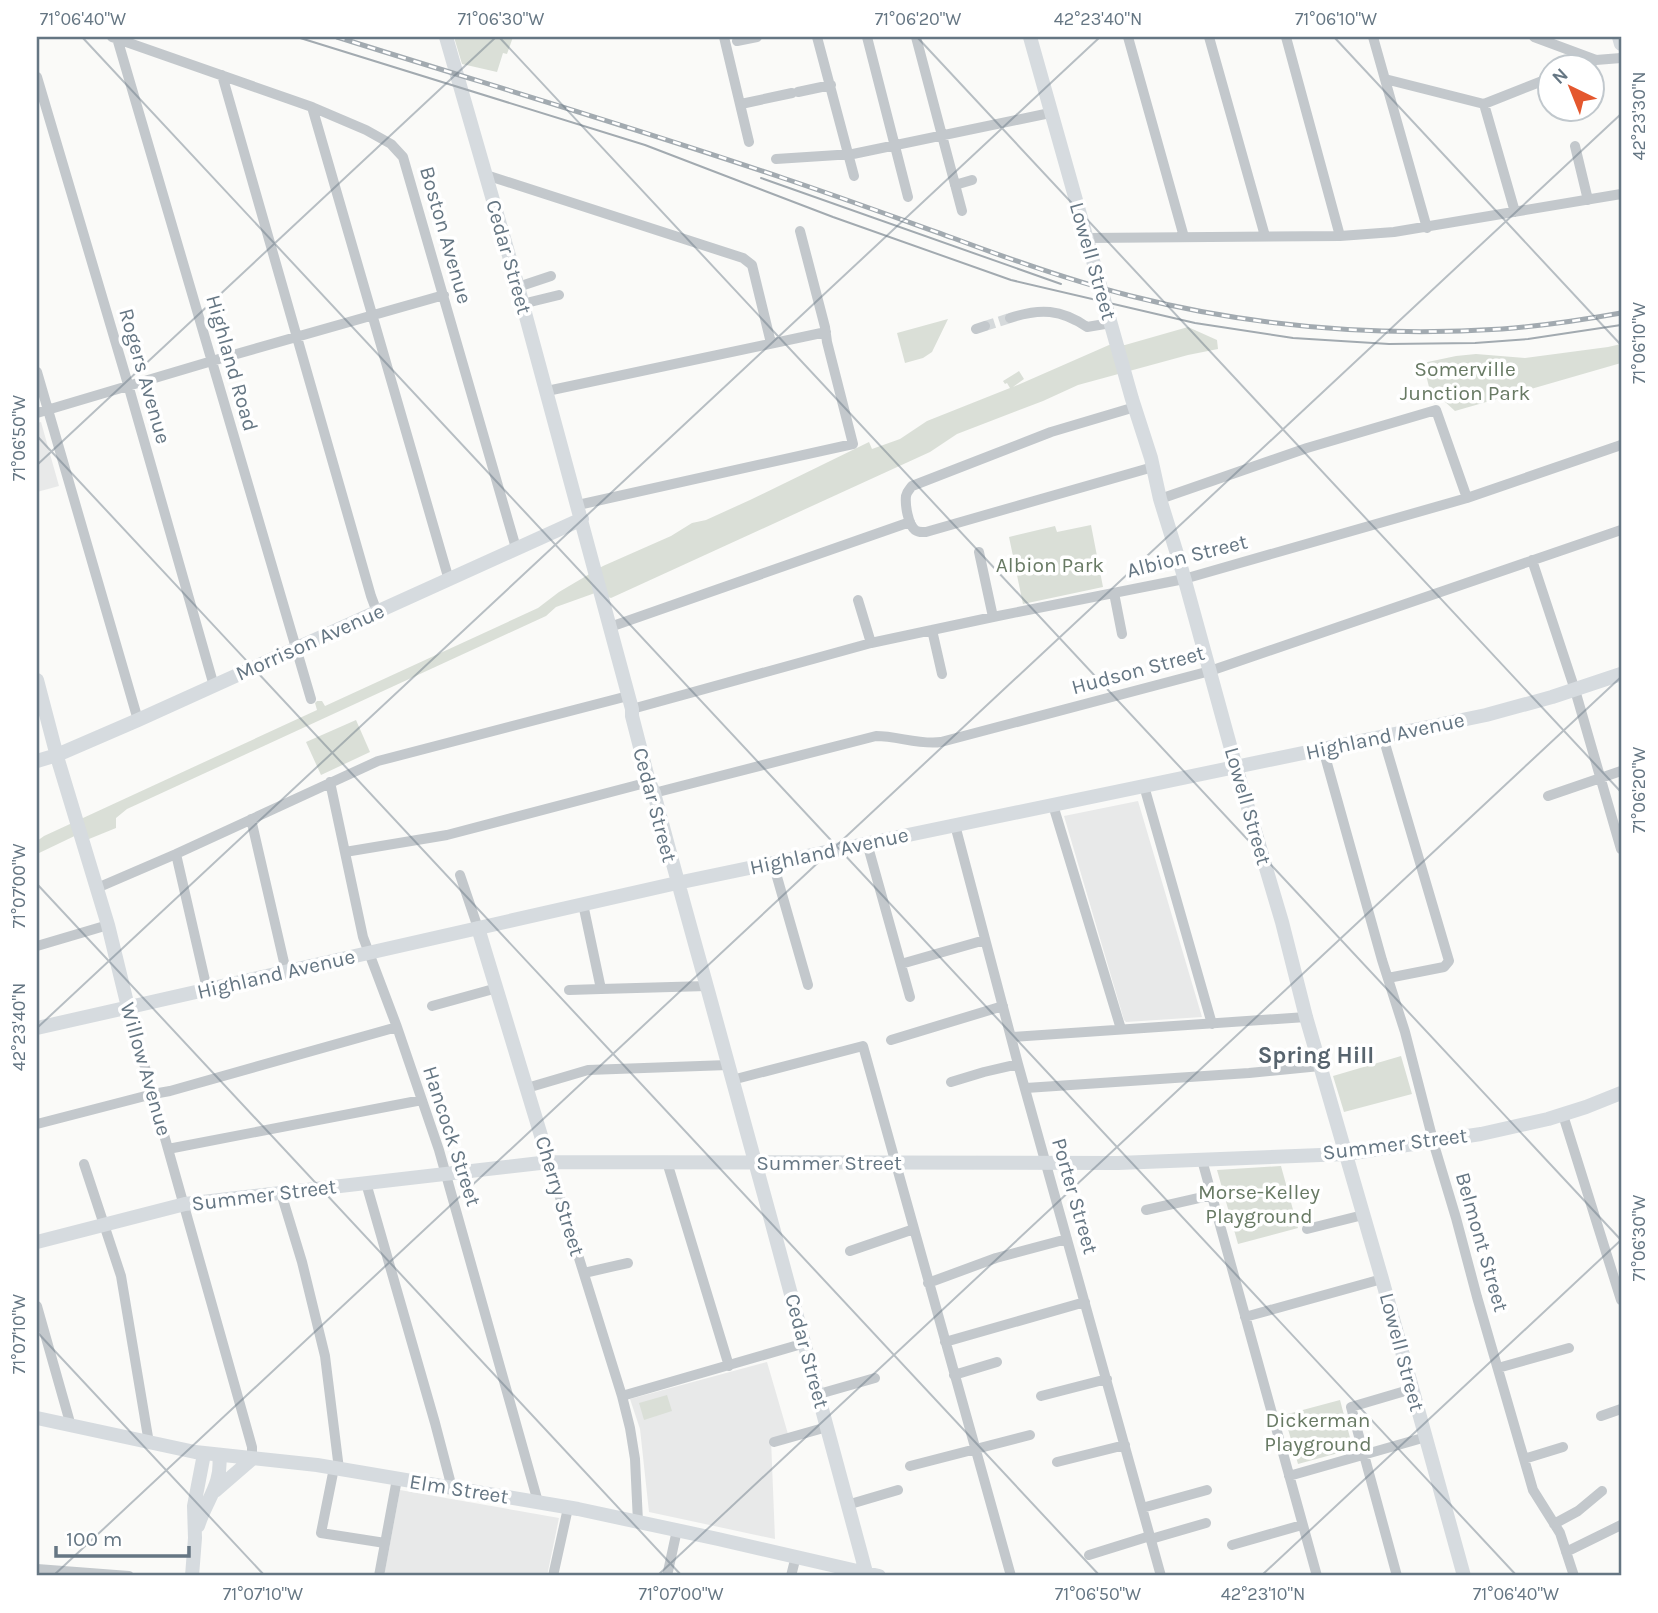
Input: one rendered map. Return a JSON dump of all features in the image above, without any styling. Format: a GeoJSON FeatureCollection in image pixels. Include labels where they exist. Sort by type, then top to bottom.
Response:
{"type":"FeatureCollection","features":[{"type":"Feature","properties":{"kind":"street","name":"Cedar Street"},"geometry":{"type":"LineString","coordinates":[[446,37],[547,391],[651,787],[819,1394],[847,1505],[871,1575]]}},
{"type":"Feature","properties":{"kind":"street"},"geometry":{"type":"LineString","coordinates":[[724,37],[749,142]]}},
{"type":"Feature","properties":{"kind":"street"},"geometry":{"type":"LineString","coordinates":[[737,41],[757,37]]}},
{"type":"Feature","properties":{"kind":"street"},"geometry":{"type":"LineString","coordinates":[[817,37],[854,176]]}},
{"type":"Feature","properties":{"kind":"street"},"geometry":{"type":"LineString","coordinates":[[867,37],[908,197]]}},
{"type":"Feature","properties":{"kind":"street"},"geometry":{"type":"LineString","coordinates":[[916,37],[933,83],[942,135],[962,211]]}},
{"type":"Feature","properties":{"kind":"street","name":"Lowell Street"},"geometry":{"type":"LineString","coordinates":[[1030,37],[1285,933],[1306,1017],[1464,1576]]}},
{"type":"Feature","properties":{"kind":"street"},"geometry":{"type":"LineString","coordinates":[[1128,37],[1185,237]]}},
{"type":"Feature","properties":{"kind":"street"},"geometry":{"type":"LineString","coordinates":[[1209,37],[1265,236]]}},
{"type":"Feature","properties":{"kind":"street"},"geometry":{"type":"LineString","coordinates":[[1286,37],[1340,236]]}},
{"type":"Feature","properties":{"kind":"street"},"geometry":{"type":"LineString","coordinates":[[1373,37],[1427,228]]}},
{"type":"Feature","properties":{"kind":"street"},"geometry":{"type":"LineString","coordinates":[[1534,37],[1574,52]]}},
{"type":"Feature","properties":{"kind":"street"},"geometry":{"type":"LineString","coordinates":[[1619,37],[1621,44]]}},
{"type":"Feature","properties":{"kind":"street","name":"Boston Avenue"},"geometry":{"type":"LineString","coordinates":[[114,38],[312,107],[366,130],[391,144],[403,157],[516,548]]}},
{"type":"Feature","properties":{"kind":"street","name":"Highland Road"},"geometry":{"type":"LineString","coordinates":[[114,38],[311,699]]}},
{"type":"Feature","properties":{"kind":"street"},"geometry":{"type":"LineString","coordinates":[[222,75],[377,612]]}},
{"type":"Feature","properties":{"kind":"street","name":"Rogers Avenue"},"geometry":{"type":"LineString","coordinates":[[37,77],[214,686]]}},
{"type":"Feature","properties":{"kind":"street"},"geometry":{"type":"LineString","coordinates":[[1385,79],[1484,104],[1536,83]]}},
{"type":"Feature","properties":{"kind":"street"},"geometry":{"type":"LineString","coordinates":[[741,104],[831,85]]}},
{"type":"Feature","properties":{"kind":"street"},"geometry":{"type":"LineString","coordinates":[[1484,104],[1515,212]]}},
{"type":"Feature","properties":{"kind":"street"},"geometry":{"type":"LineString","coordinates":[[312,107],[449,580]]}},
{"type":"Feature","properties":{"kind":"street"},"geometry":{"type":"LineString","coordinates":[[776,159],[853,154],[1051,113]]}},
{"type":"Feature","properties":{"kind":"street"},"geometry":{"type":"LineString","coordinates":[[1575,146],[1588,200]]}},
{"type":"Feature","properties":{"kind":"street"},"geometry":{"type":"LineString","coordinates":[[486,175],[743,258],[752,265],[772,343]]}},
{"type":"Feature","properties":{"kind":"street"},"geometry":{"type":"LineString","coordinates":[[956,185],[972,180]]}},
{"type":"Feature","properties":{"kind":"street"},"geometry":{"type":"LineString","coordinates":[[1086,238],[1340,236],[1394,232],[1621,194]]}},
{"type":"Feature","properties":{"kind":"street"},"geometry":{"type":"LineString","coordinates":[[580,512],[853,444],[800,231]]}},
{"type":"Feature","properties":{"kind":"street"},"geometry":{"type":"LineString","coordinates":[[518,287],[551,276]]}},
{"type":"Feature","properties":{"kind":"street"},"geometry":{"type":"LineString","coordinates":[[37,413],[444,295]]}},
{"type":"Feature","properties":{"kind":"street"},"geometry":{"type":"LineString","coordinates":[[522,304],[559,295]]}},
{"type":"Feature","properties":{"kind":"street"},"geometry":{"type":"LineString","coordinates":[[1010,318],[1049,311],[1071,317],[1087,327],[1109,316]]}},
{"type":"Feature","properties":{"kind":"street"},"geometry":{"type":"LineString","coordinates":[[547,391],[826,332]]}},
{"type":"Feature","properties":{"kind":"street"},"geometry":{"type":"LineString","coordinates":[[37,372],[138,720]]}},
{"type":"Feature","properties":{"kind":"street"},"geometry":{"type":"LineString","coordinates":[[1135,407],[1051,432],[912,486],[906,493],[910,522],[919,532],[926,532],[1153,467]]}},
{"type":"Feature","properties":{"kind":"street"},"geometry":{"type":"LineString","coordinates":[[1160,499],[1307,448],[1436,410],[1467,498]]}},
{"type":"Feature","properties":{"kind":"street","name":"Albion Street"},"geometry":{"type":"LineString","coordinates":[[97,888],[378,761],[630,703],[872,643],[1184,579],[1467,498],[1621,445]]}},
{"type":"Feature","properties":{"kind":"street","name":"Morrison Avenue"},"geometry":{"type":"LineString","coordinates":[[37,761],[138,720],[449,580],[516,548],[580,512]]}},
{"type":"Feature","properties":{"kind":"street"},"geometry":{"type":"LineString","coordinates":[[610,627],[910,522]]}},
{"type":"Feature","properties":{"kind":"street","name":"Hudson Street"},"geometry":{"type":"LineString","coordinates":[[345,852],[447,835],[876,736],[941,742],[1210,671],[1621,530]]}},
{"type":"Feature","properties":{"kind":"street"},"geometry":{"type":"LineString","coordinates":[[979,552],[993,617]]}},
{"type":"Feature","properties":{"kind":"street"},"geometry":{"type":"LineString","coordinates":[[1532,560],[1575,690],[1621,849]]}},
{"type":"Feature","properties":{"kind":"street"},"geometry":{"type":"LineString","coordinates":[[1114,593],[1122,634]]}},
{"type":"Feature","properties":{"kind":"street"},"geometry":{"type":"LineString","coordinates":[[858,600],[872,643]]}},
{"type":"Feature","properties":{"kind":"street"},"geometry":{"type":"LineString","coordinates":[[932,630],[942,674]]}},
{"type":"Feature","properties":{"kind":"street","name":"Highland Avenue"},"geometry":{"type":"LineString","coordinates":[[37,1028],[677,883],[1494,714],[1621,674]]}},
{"type":"Feature","properties":{"kind":"street","name":"Willow Avenue"},"geometry":{"type":"LineString","coordinates":[[37,680],[108,925],[128,1007],[252,1447],[252,1459]]}},
{"type":"Feature","properties":{"kind":"street"},"geometry":{"type":"LineString","coordinates":[[1383,737],[1449,961],[1444,967],[1388,978]]}},
{"type":"Feature","properties":{"kind":"street","name":"Belmont Street"},"geometry":{"type":"LineString","coordinates":[[1322,749],[1405,1032],[1433,1140],[1533,1490],[1560,1534],[1574,1576]]}},
{"type":"Feature","properties":{"kind":"street"},"geometry":{"type":"LineString","coordinates":[[1548,796],[1621,771]]}},
{"type":"Feature","properties":{"kind":"street","name":"Hancock Street"},"geometry":{"type":"LineString","coordinates":[[330,782],[363,937],[397,1027],[446,1174],[538,1502]]}},
{"type":"Feature","properties":{"kind":"street"},"geometry":{"type":"LineString","coordinates":[[1144,786],[1212,1024]]}},
{"type":"Feature","properties":{"kind":"street"},"geometry":{"type":"LineString","coordinates":[[1053,805],[1121,1029]]}},
{"type":"Feature","properties":{"kind":"street"},"geometry":{"type":"LineString","coordinates":[[251,819],[286,971]]}},
{"type":"Feature","properties":{"kind":"street","name":"Porter Street"},"geometry":{"type":"LineString","coordinates":[[954,825],[1161,1576]]}},
{"type":"Feature","properties":{"kind":"street"},"geometry":{"type":"LineString","coordinates":[[867,843],[910,997]]}},
{"type":"Feature","properties":{"kind":"street"},"geometry":{"type":"LineString","coordinates":[[176,854],[207,989]]}},
{"type":"Feature","properties":{"kind":"street"},"geometry":{"type":"LineString","coordinates":[[773,863],[808,985]]}},
{"type":"Feature","properties":{"kind":"street","name":"Cherry Street"},"geometry":{"type":"LineString","coordinates":[[460,875],[622,1396],[635,1459],[638,1522]]}},
{"type":"Feature","properties":{"kind":"street"},"geometry":{"type":"LineString","coordinates":[[583,904],[601,989]]}},
{"type":"Feature","properties":{"kind":"street"},"geometry":{"type":"LineString","coordinates":[[37,946],[108,925]]}},
{"type":"Feature","properties":{"kind":"street"},"geometry":{"type":"LineString","coordinates":[[901,964],[985,940]]}},
{"type":"Feature","properties":{"kind":"street"},"geometry":{"type":"LineString","coordinates":[[569,990],[707,986]]}},
{"type":"Feature","properties":{"kind":"street"},"geometry":{"type":"LineString","coordinates":[[432,1006],[497,988]]}},
{"type":"Feature","properties":{"kind":"street"},"geometry":{"type":"LineString","coordinates":[[891,1040],[1003,1006]]}},
{"type":"Feature","properties":{"kind":"street"},"geometry":{"type":"LineString","coordinates":[[1012,1037],[1306,1017]]}},
{"type":"Feature","properties":{"kind":"street"},"geometry":{"type":"LineString","coordinates":[[37,1124],[170,1091],[397,1027]]}},
{"type":"Feature","properties":{"kind":"street"},"geometry":{"type":"LineString","coordinates":[[732,1080],[863,1046],[1011,1576]]}},
{"type":"Feature","properties":{"kind":"street"},"geometry":{"type":"LineString","coordinates":[[951,1082],[1018,1063]]}},
{"type":"Feature","properties":{"kind":"street"},"geometry":{"type":"LineString","coordinates":[[527,1088],[588,1070],[728,1065]]}},
{"type":"Feature","properties":{"kind":"street"},"geometry":{"type":"LineString","coordinates":[[1026,1088],[1320,1066]]}},
{"type":"Feature","properties":{"kind":"street","name":"Summer Street"},"geometry":{"type":"LineString","coordinates":[[37,1242],[185,1204],[549,1162],[1118,1163],[1346,1154],[1490,1132],[1563,1115],[1621,1093]]}},
{"type":"Feature","properties":{"kind":"street"},"geometry":{"type":"LineString","coordinates":[[168,1149],[422,1100]]}},
{"type":"Feature","properties":{"kind":"street"},"geometry":{"type":"LineString","coordinates":[[1563,1115],[1621,1300]]}},
{"type":"Feature","properties":{"kind":"street"},"geometry":{"type":"LineString","coordinates":[[1202,1160],[1317,1576]]}},
{"type":"Feature","properties":{"kind":"street"},"geometry":{"type":"LineString","coordinates":[[667,1163],[729,1366]]}},
{"type":"Feature","properties":{"kind":"street"},"geometry":{"type":"LineString","coordinates":[[84,1164],[121,1276],[149,1443]]}},
{"type":"Feature","properties":{"kind":"street"},"geometry":{"type":"LineString","coordinates":[[366,1183],[452,1488]]}},
{"type":"Feature","properties":{"kind":"street"},"geometry":{"type":"LineString","coordinates":[[281,1192],[302,1262],[325,1356],[336,1469],[321,1533],[385,1543]]}},
{"type":"Feature","properties":{"kind":"street"},"geometry":{"type":"LineString","coordinates":[[1146,1210],[1212,1195]]}},
{"type":"Feature","properties":{"kind":"street"},"geometry":{"type":"LineString","coordinates":[[1307,1229],[1363,1215]]}},
{"type":"Feature","properties":{"kind":"street"},"geometry":{"type":"LineString","coordinates":[[850,1251],[914,1229]]}},
{"type":"Feature","properties":{"kind":"street"},"geometry":{"type":"LineString","coordinates":[[928,1283],[996,1258],[1067,1239]]}},
{"type":"Feature","properties":{"kind":"street"},"geometry":{"type":"LineString","coordinates":[[584,1273],[628,1263]]}},
{"type":"Feature","properties":{"kind":"street"},"geometry":{"type":"LineString","coordinates":[[1245,1317],[1382,1279]]}},
{"type":"Feature","properties":{"kind":"street"},"geometry":{"type":"LineString","coordinates":[[945,1342],[1085,1302]]}},
{"type":"Feature","properties":{"kind":"street"},"geometry":{"type":"LineString","coordinates":[[37,1306],[71,1426]]}},
{"type":"Feature","properties":{"kind":"street"},"geometry":{"type":"LineString","coordinates":[[622,1396],[805,1343]]}},
{"type":"Feature","properties":{"kind":"street"},"geometry":{"type":"LineString","coordinates":[[1498,1367],[1569,1348]]}},
{"type":"Feature","properties":{"kind":"street"},"geometry":{"type":"LineString","coordinates":[[954,1375],[998,1363]]}},
{"type":"Feature","properties":{"kind":"street"},"geometry":{"type":"LineString","coordinates":[[819,1394],[875,1378]]}},
{"type":"Feature","properties":{"kind":"street"},"geometry":{"type":"LineString","coordinates":[[1041,1396],[1107,1379]]}},
{"type":"Feature","properties":{"kind":"street"},"geometry":{"type":"LineString","coordinates":[[1397,1576],[1351,1407],[1412,1389]]}},
{"type":"Feature","properties":{"kind":"street"},"geometry":{"type":"LineString","coordinates":[[1601,1416],[1621,1409]]}},
{"type":"Feature","properties":{"kind":"street","name":"Elm Street"},"geometry":{"type":"LineString","coordinates":[[37,1418],[211,1454],[336,1469],[538,1502],[796,1556],[871,1575]]}},
{"type":"Feature","properties":{"kind":"street"},"geometry":{"type":"LineString","coordinates":[[774,1443],[827,1427]]}},
{"type":"Feature","properties":{"kind":"street"},"geometry":{"type":"LineString","coordinates":[[911,1466],[1030,1435]]}},
{"type":"Feature","properties":{"kind":"street"},"geometry":{"type":"LineString","coordinates":[[1289,1476],[1426,1437]]}},
{"type":"Feature","properties":{"kind":"street"},"geometry":{"type":"LineString","coordinates":[[1057,1462],[1125,1445]]}},
{"type":"Feature","properties":{"kind":"street"},"geometry":{"type":"LineString","coordinates":[[1524,1459],[1563,1447]]}},
{"type":"Feature","properties":{"kind":"street"},"geometry":{"type":"LineString","coordinates":[[195,1538],[202,1514],[219,1478],[220,1465],[211,1454]]}},
{"type":"Feature","properties":{"kind":"street"},"geometry":{"type":"LineString","coordinates":[[192,1576],[195,1500],[211,1454]]}},
{"type":"Feature","properties":{"kind":"street"},"geometry":{"type":"LineString","coordinates":[[212,1494],[252,1459]]}},
{"type":"Feature","properties":{"kind":"street"},"geometry":{"type":"LineString","coordinates":[[379,1576],[397,1479]]}},
{"type":"Feature","properties":{"kind":"street"},"geometry":{"type":"LineString","coordinates":[[847,1505],[898,1490]]}},
{"type":"Feature","properties":{"kind":"street"},"geometry":{"type":"LineString","coordinates":[[1142,1508],[1207,1490]]}},
{"type":"Feature","properties":{"kind":"street"},"geometry":{"type":"LineString","coordinates":[[1554,1524],[1577,1511],[1602,1491]]}},
{"type":"Feature","properties":{"kind":"street"},"geometry":{"type":"LineString","coordinates":[[553,1576],[568,1508]]}},
{"type":"Feature","properties":{"kind":"street"},"geometry":{"type":"LineString","coordinates":[[1089,1555],[1206,1523]]}},
{"type":"Feature","properties":{"kind":"street"},"geometry":{"type":"LineString","coordinates":[[1232,1545],[1302,1525]]}},
{"type":"Feature","properties":{"kind":"street"},"geometry":{"type":"LineString","coordinates":[[1566,1552],[1621,1525]]}},
{"type":"Feature","properties":{"kind":"street"},"geometry":{"type":"LineString","coordinates":[[667,1576],[677,1530]]}},
{"type":"Feature","properties":{"kind":"street"},"geometry":{"type":"LineString","coordinates":[[791,1576],[796,1556]]}},
{"type":"Feature","properties":{"kind":"street"},"geometry":{"type":"LineString","coordinates":[[37,1569],[129,1576]]}},
{"type":"Feature","properties":{"kind":"shaded area"},"geometry":{"type":"Polygon","coordinates":[[[41,422],[59,486],[37,492],[37,423],[41,422]]]}},
{"type":"Feature","properties":{"kind":"shaded area"},"geometry":{"type":"Polygon","coordinates":[[[1138,801],[1202,1017],[1124,1020],[1064,816],[1138,801]]]}},
{"type":"Feature","properties":{"kind":"shaded area"},"geometry":{"type":"Polygon","coordinates":[[[767,1362],[788,1434],[771,1439],[775,1539],[649,1512],[640,1429],[630,1399],[767,1362]]]}},
{"type":"Feature","properties":{"kind":"shaded area"},"geometry":{"type":"Polygon","coordinates":[[[400,1490],[559,1518],[547,1576],[384,1576],[400,1490]]]}},
{"type":"Feature","properties":{"kind":"green space"},"geometry":{"type":"Polygon","coordinates":[[[454,37],[513,37],[507,54],[503,53],[497,72],[462,64],[454,37]]]}},
{"type":"Feature","properties":{"kind":"green space"},"geometry":{"type":"Polygon","coordinates":[[[948,319],[932,352],[923,358],[905,363],[897,333],[948,319]]]}},
{"type":"Feature","properties":{"kind":"green space"},"geometry":{"type":"Polygon","coordinates":[[[1188,327],[1217,340],[1218,349],[1078,385],[957,434],[930,452],[611,598],[595,593],[556,607],[546,616],[127,809],[116,818],[116,828],[89,839],[85,831],[37,854],[37,841],[44,836],[317,710],[317,701],[322,701],[325,706],[538,608],[603,566],[671,536],[692,523],[706,520],[750,500],[869,442],[872,449],[900,439],[927,421],[1010,388],[1003,381],[1019,371],[1024,379],[1013,387],[1109,345],[1125,345],[1188,327]]]}},
{"type":"Feature","properties":{"kind":"green space","name":"Somerville Junction Park"},"geometry":{"type":"Polygon","coordinates":[[[1621,344],[1621,363],[1455,411],[1443,400],[1433,403],[1423,363],[1476,354],[1525,358],[1621,344]]]}},
{"type":"Feature","properties":{"kind":"green space","name":"Albion Park"},"geometry":{"type":"Polygon","coordinates":[[[1091,525],[1103,587],[1023,604],[1009,537],[1055,526],[1057,532],[1091,525]]]}},
{"type":"Feature","properties":{"kind":"green space"},"geometry":{"type":"Polygon","coordinates":[[[356,720],[370,752],[321,775],[306,742],[356,720]]]}},
{"type":"Feature","properties":{"kind":"green space"},"geometry":{"type":"Polygon","coordinates":[[[1401,1056],[1412,1094],[1344,1112],[1333,1076],[1401,1056]]]}},
{"type":"Feature","properties":{"kind":"green space","name":"Morse-Kelley Playground"},"geometry":{"type":"Polygon","coordinates":[[[1281,1166],[1298,1228],[1238,1244],[1217,1170],[1281,1166]]]}},
{"type":"Feature","properties":{"kind":"green space"},"geometry":{"type":"Polygon","coordinates":[[[667,1395],[672,1411],[644,1420],[639,1403],[667,1395]]]}},
{"type":"Feature","properties":{"kind":"green space","name":"Dickerman Playground"},"geometry":{"type":"Polygon","coordinates":[[[1340,1400],[1353,1449],[1298,1464],[1284,1415],[1340,1400]]]}},
{"type":"Feature","properties":{"kind":"tunnel"},"geometry":{"type":"LineString","coordinates":[[985,326],[1010,318]]}},
{"type":"Feature","properties":{"kind":"tram line"},"geometry":{"type":"LineString","coordinates":[[297,37],[645,145],[833,217],[1011,280],[1195,323],[1293,338],[1389,344],[1528,339],[1621,325]]}},
{"type":"Feature","properties":{"kind":"tram line"},"geometry":{"type":"LineString","coordinates":[[761,178],[1061,284]]}},
{"type":"Feature","properties":{"kind":"railway"},"geometry":{"type":"LineString","coordinates":[[337,37],[728,160],[1064,277],[1177,307],[1315,327],[1408,332],[1517,328],[1621,313]]}},
{"type":"Feature","properties":{"kind":"district","name":"Spring Hill"},"geometry":{"type":"Point","coordinates":[1316,1055]}}]}
